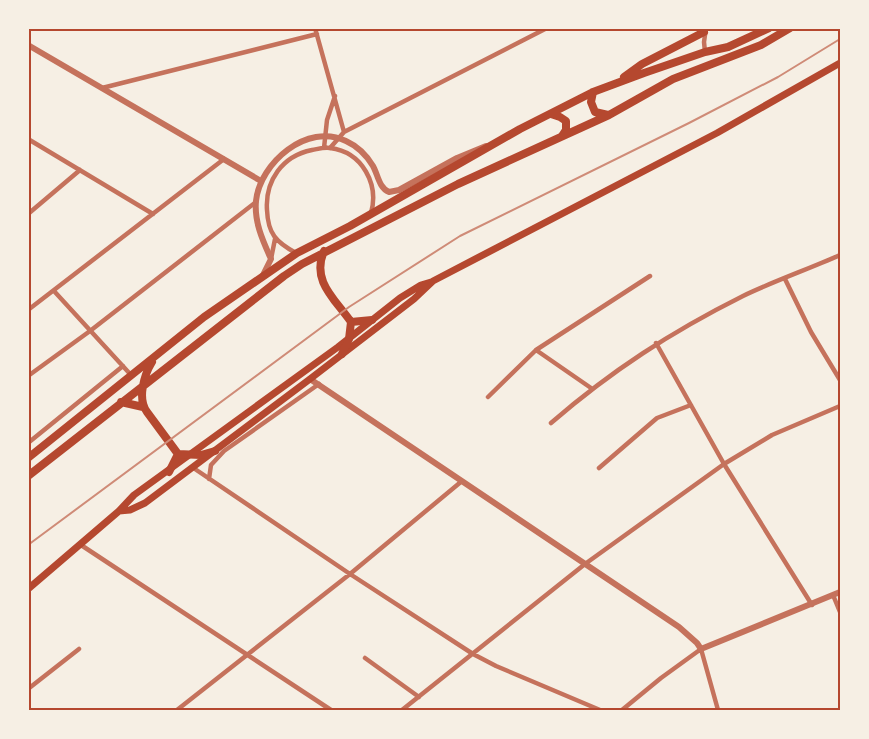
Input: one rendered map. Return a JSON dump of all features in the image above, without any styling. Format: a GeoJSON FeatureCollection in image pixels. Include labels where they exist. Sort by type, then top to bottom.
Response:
{"type":"FeatureCollection","features":[{"type":"Feature","properties":{"kind":"main road"},"geometry":{"type":"LineString","coordinates":[[28,458],[204,317],[297,253],[350,226],[495,143],[593,93],[705,52],[738,44],[769,28]]}},
{"type":"Feature","properties":{"kind":"main road"},"geometry":{"type":"LineString","coordinates":[[28,476],[284,276],[324,251],[458,184],[609,115],[681,76],[761,45],[790,28]]}},
{"type":"Feature","properties":{"kind":"main road"},"geometry":{"type":"LineString","coordinates":[[614,84],[642,64],[705,30]]}},
{"type":"Feature","properties":{"kind":"main road"},"geometry":{"type":"LineString","coordinates":[[28,589],[119,512],[134,495],[349,339],[400,297],[717,133],[840,63]]}},
{"type":"Feature","properties":{"kind":"main road"},"geometry":{"type":"LineString","coordinates":[[593,93],[591,102],[595,112],[609,115]]}},
{"type":"Feature","properties":{"kind":"main road"},"geometry":{"type":"LineString","coordinates":[[551,114],[566,121],[566,130],[562,136]]}},
{"type":"Feature","properties":{"kind":"main road"},"geometry":{"type":"LineString","coordinates":[[324,251],[319,271],[325,286],[350,322],[349,339],[342,354]]}},
{"type":"Feature","properties":{"kind":"main road"},"geometry":{"type":"LineString","coordinates":[[119,512],[146,503],[420,294],[433,281]]}},
{"type":"Feature","properties":{"kind":"main road"},"geometry":{"type":"LineString","coordinates":[[350,322],[372,320]]}},
{"type":"Feature","properties":{"kind":"main road"},"geometry":{"type":"LineString","coordinates":[[158,354],[147,371],[143,386],[145,409],[177,453],[191,455],[215,451]]}},
{"type":"Feature","properties":{"kind":"main road"},"geometry":{"type":"LineString","coordinates":[[122,402],[145,409]]}},
{"type":"Feature","properties":{"kind":"main road"},"geometry":{"type":"LineString","coordinates":[[168,471],[177,453]]}},
{"type":"Feature","properties":{"kind":"street"},"geometry":{"type":"LineString","coordinates":[[330,147],[344,132],[547,28]]}},
{"type":"Feature","properties":{"kind":"street"},"geometry":{"type":"LineString","coordinates":[[705,30],[705,52]]}},
{"type":"Feature","properties":{"kind":"street"},"geometry":{"type":"LineString","coordinates":[[102,88],[316,31],[344,132]]}},
{"type":"Feature","properties":{"kind":"street"},"geometry":{"type":"LineString","coordinates":[[28,45],[268,185]]}},
{"type":"Feature","properties":{"kind":"street"},"geometry":{"type":"LineString","coordinates":[[324,148],[334,96]]}},
{"type":"Feature","properties":{"kind":"street"},"geometry":{"type":"LineString","coordinates":[[271,259],[258,224],[256,202],[261,182],[272,165],[290,148],[311,138],[338,138],[349,142],[368,158],[383,189],[389,192],[399,190],[464,154],[495,143]]}},
{"type":"Feature","properties":{"kind":"street"},"geometry":{"type":"LineString","coordinates":[[28,139],[153,214]]}},
{"type":"Feature","properties":{"kind":"street"},"geometry":{"type":"LineString","coordinates":[[261,277],[271,259],[275,239],[267,216],[268,185],[292,157],[302,152],[330,147],[345,152],[363,167],[373,189],[374,201],[370,213]]}},
{"type":"Feature","properties":{"kind":"street"},"geometry":{"type":"LineString","coordinates":[[28,310],[224,159]]}},
{"type":"Feature","properties":{"kind":"street"},"geometry":{"type":"LineString","coordinates":[[28,214],[80,170]]}},
{"type":"Feature","properties":{"kind":"street"},"geometry":{"type":"LineString","coordinates":[[28,376],[90,331],[256,202]]}},
{"type":"Feature","properties":{"kind":"street"},"geometry":{"type":"LineString","coordinates":[[275,239],[297,253]]}},
{"type":"Feature","properties":{"kind":"street"},"geometry":{"type":"LineString","coordinates":[[551,423],[591,388],[656,343],[744,296],[840,255]]}},
{"type":"Feature","properties":{"kind":"street"},"geometry":{"type":"LineString","coordinates":[[488,397],[536,350],[650,276]]}},
{"type":"Feature","properties":{"kind":"street"},"geometry":{"type":"LineString","coordinates":[[785,279],[811,332],[840,380]]}},
{"type":"Feature","properties":{"kind":"street"},"geometry":{"type":"LineString","coordinates":[[54,291],[132,375]]}},
{"type":"Feature","properties":{"kind":"street"},"geometry":{"type":"LineString","coordinates":[[656,343],[724,464],[812,605]]}},
{"type":"Feature","properties":{"kind":"street"},"geometry":{"type":"LineString","coordinates":[[536,350],[591,388]]}},
{"type":"Feature","properties":{"kind":"street"},"geometry":{"type":"LineString","coordinates":[[28,443],[123,366]]}},
{"type":"Feature","properties":{"kind":"street"},"geometry":{"type":"LineString","coordinates":[[310,379],[679,627],[701,649],[718,711]]}},
{"type":"Feature","properties":{"kind":"street"},"geometry":{"type":"LineString","coordinates":[[209,478],[211,465],[224,451],[319,384]]}},
{"type":"Feature","properties":{"kind":"street"},"geometry":{"type":"LineString","coordinates":[[599,468],[657,418],[691,405]]}},
{"type":"Feature","properties":{"kind":"street"},"geometry":{"type":"LineString","coordinates":[[402,711],[585,564],[724,464],[772,435],[840,406]]}},
{"type":"Feature","properties":{"kind":"street"},"geometry":{"type":"LineString","coordinates":[[192,467],[472,654],[600,711]]}},
{"type":"Feature","properties":{"kind":"street"},"geometry":{"type":"LineString","coordinates":[[177,711],[350,574],[462,481]]}},
{"type":"Feature","properties":{"kind":"street"},"geometry":{"type":"LineString","coordinates":[[81,545],[332,711]]}},
{"type":"Feature","properties":{"kind":"street"},"geometry":{"type":"LineString","coordinates":[[622,711],[661,678],[701,649],[840,592]]}},
{"type":"Feature","properties":{"kind":"street"},"geometry":{"type":"LineString","coordinates":[[833,595],[840,612]]}},
{"type":"Feature","properties":{"kind":"street"},"geometry":{"type":"LineString","coordinates":[[28,689],[79,649]]}},
{"type":"Feature","properties":{"kind":"street"},"geometry":{"type":"LineString","coordinates":[[364,658],[419,697]]}},
{"type":"Feature","properties":{"kind":"railway"},"geometry":{"type":"LineString","coordinates":[[28,545],[349,307],[460,236],[778,77],[840,39]]}}]}
